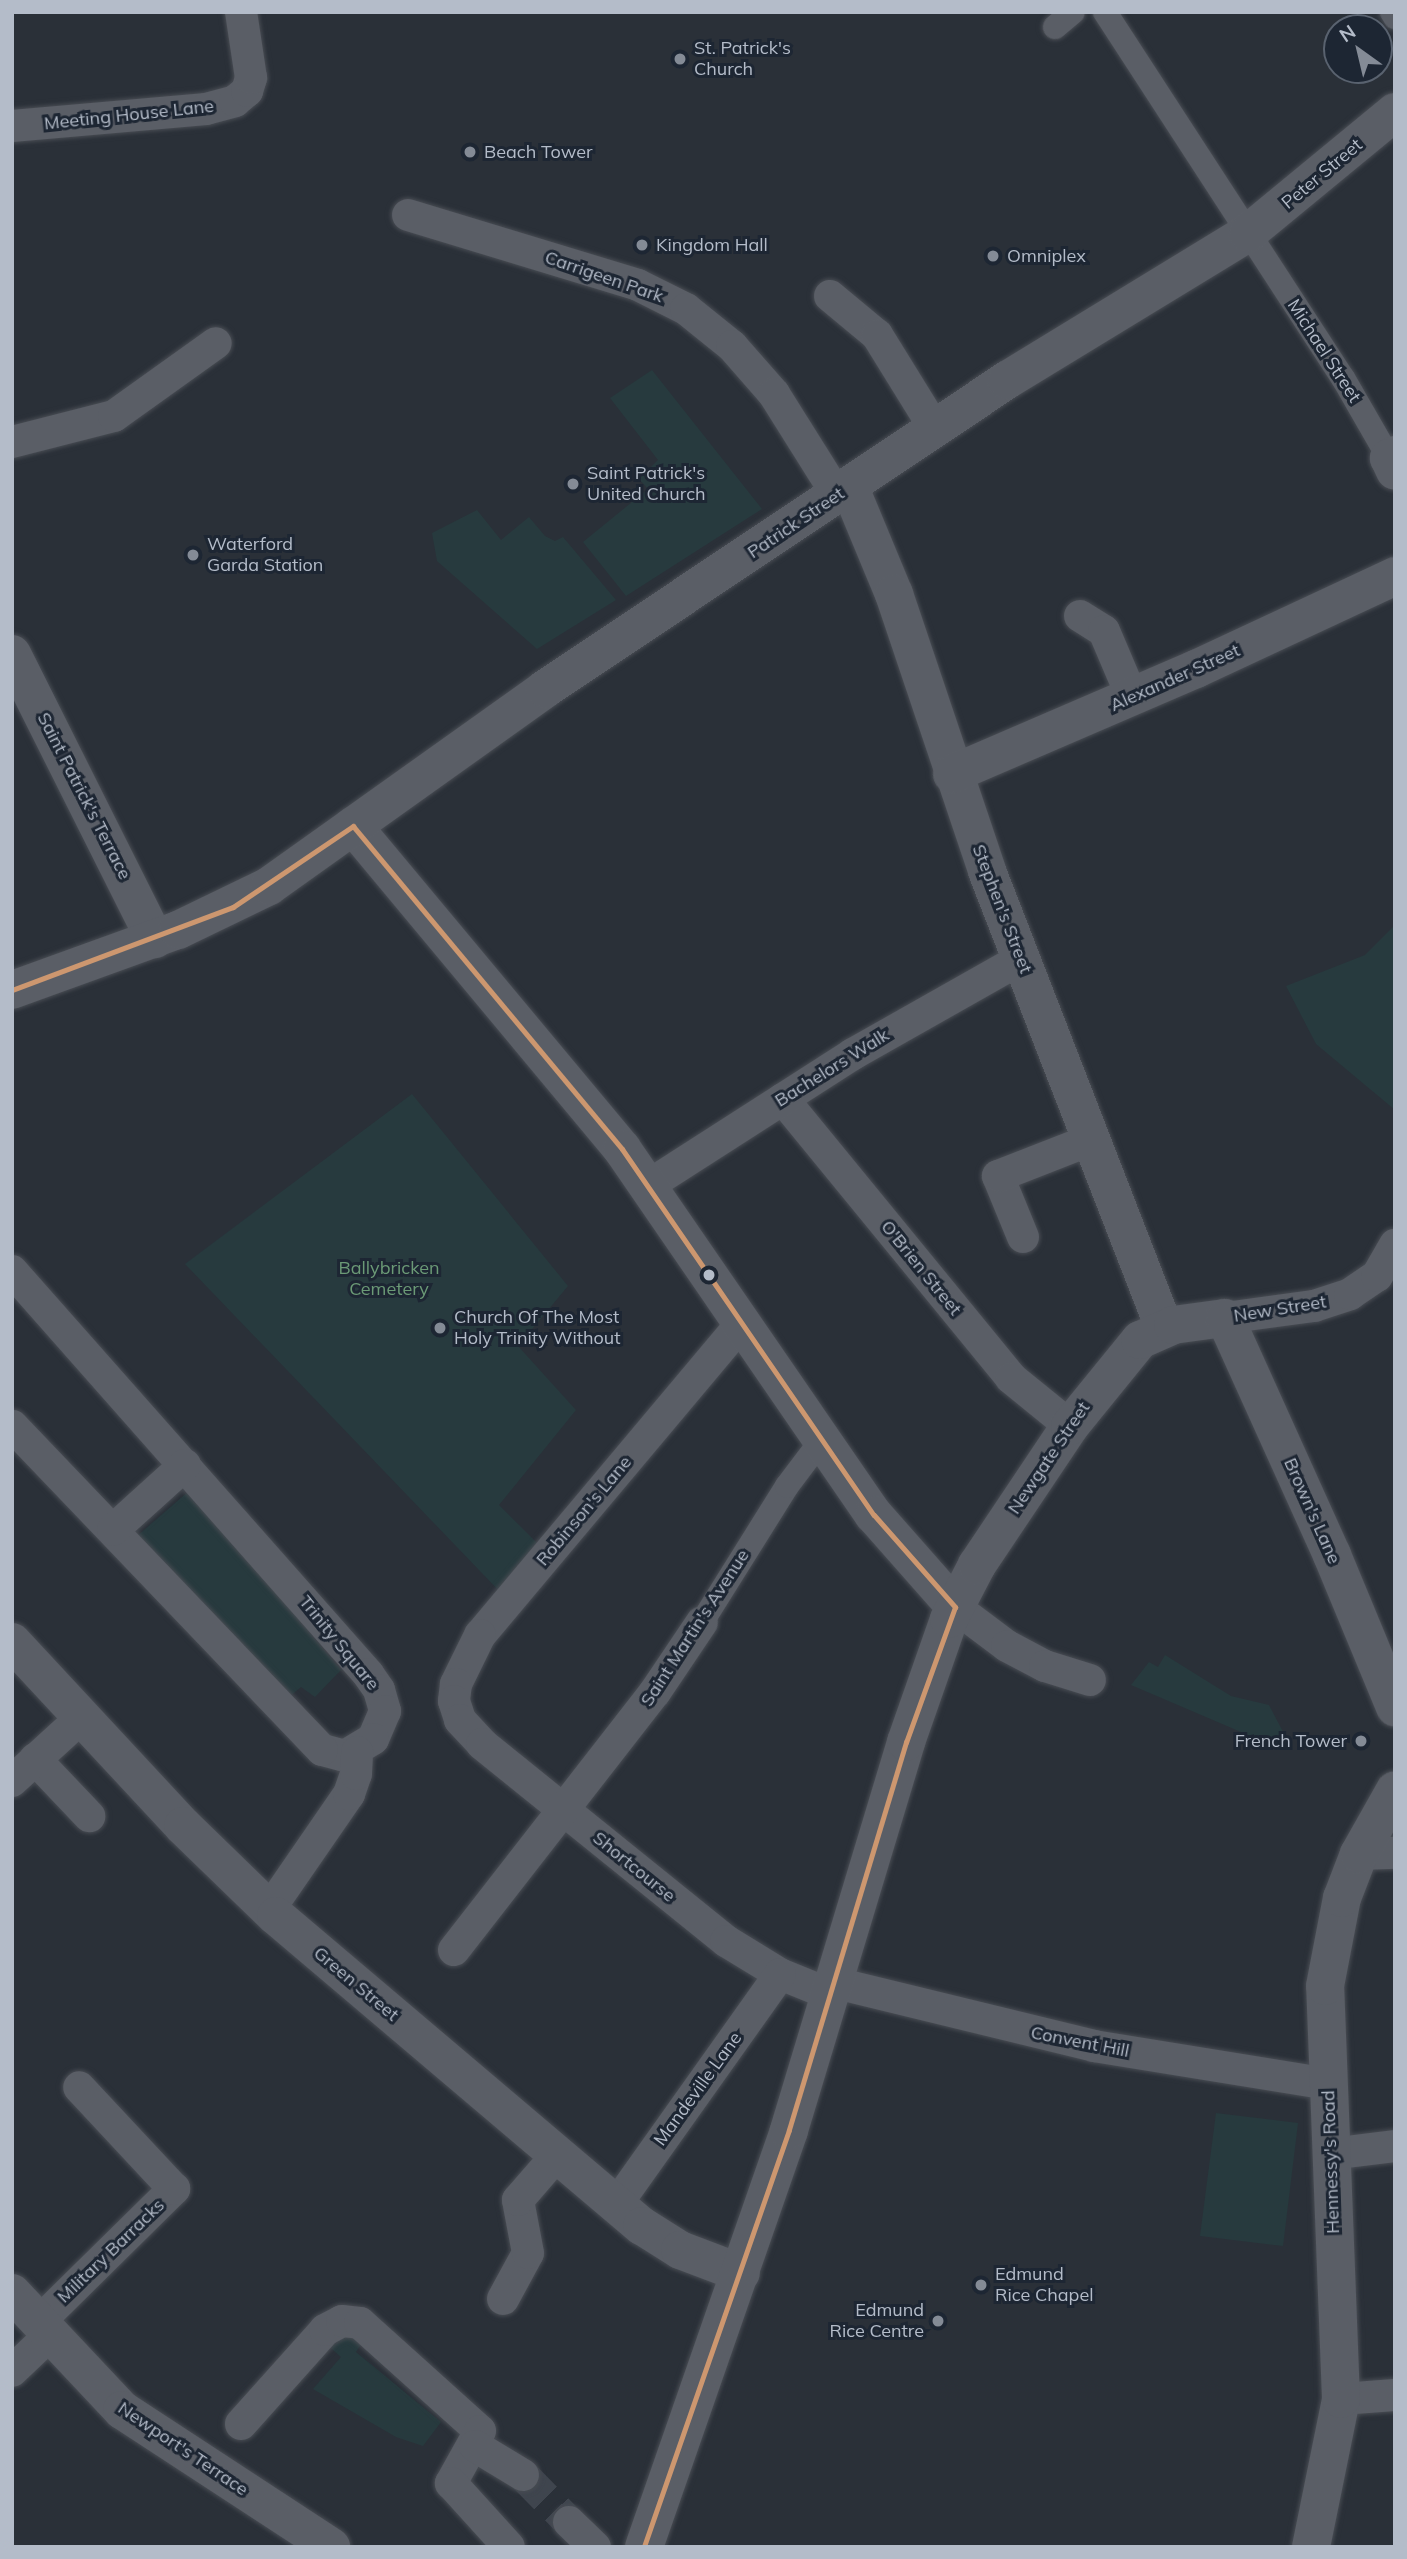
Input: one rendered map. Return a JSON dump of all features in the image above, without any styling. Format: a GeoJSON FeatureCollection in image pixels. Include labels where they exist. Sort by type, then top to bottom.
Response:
{"type":"FeatureCollection","features":[{"type":"Feature","properties":{"kind":"street","name":"Meeting House Lane"},"geometry":{"type":"LineString","coordinates":[[12,126],[219,107],[247,91],[250,56],[241,12]]}},
{"type":"Feature","properties":{"kind":"street","name":"Michael Street"},"geometry":{"type":"LineString","coordinates":[[1105,12],[1393,461]]}},
{"type":"Feature","properties":{"kind":"street"},"geometry":{"type":"LineString","coordinates":[[1392,12],[1395,17]]}},
{"type":"Feature","properties":{"kind":"street","name":"Peter Street"},"geometry":{"type":"LineString","coordinates":[[1248,233],[1395,112]]}},
{"type":"Feature","properties":{"kind":"street","name":"Carrigeen Park"},"geometry":{"type":"LineString","coordinates":[[408,215],[638,285],[686,309],[732,346],[766,385],[844,492]]}},
{"type":"Feature","properties":{"kind":"street","name":"Patrick Street"},"geometry":{"type":"LineString","coordinates":[[12,990],[155,939],[241,902],[545,689],[936,429],[1058,348],[1248,233]]}},
{"type":"Feature","properties":{"kind":"street"},"geometry":{"type":"LineString","coordinates":[[830,296],[877,335],[936,429]]}},
{"type":"Feature","properties":{"kind":"street"},"geometry":{"type":"LineString","coordinates":[[12,442],[107,419],[216,344]]}},
{"type":"Feature","properties":{"kind":"street","name":"Stephen's Street"},"geometry":{"type":"LineString","coordinates":[[844,492],[894,594],[952,774],[1164,1328]]}},
{"type":"Feature","properties":{"kind":"street","name":"Alexander Street"},"geometry":{"type":"LineString","coordinates":[[952,774],[1132,697],[1395,576]]}},
{"type":"Feature","properties":{"kind":"street"},"geometry":{"type":"LineString","coordinates":[[1080,616],[1104,631],[1132,697]]}},
{"type":"Feature","properties":{"kind":"street","name":"Saint Patrick's Terrace"},"geometry":{"type":"LineString","coordinates":[[12,654],[155,939]]}},
{"type":"Feature","properties":{"kind":"street"},"geometry":{"type":"LineString","coordinates":[[353,826],[542,1048],[649,1185],[821,1441],[908,1559],[955,1607],[1007,1646],[1045,1666],[1090,1680]]}},
{"type":"Feature","properties":{"kind":"street","name":"Bachelors Walk"},"geometry":{"type":"LineString","coordinates":[[649,1185],[912,1018],[1021,959]]}},
{"type":"Feature","properties":{"kind":"street","name":"O'Brien Street"},"geometry":{"type":"LineString","coordinates":[[783,1099],[1011,1378],[1070,1426]]}},
{"type":"Feature","properties":{"kind":"street"},"geometry":{"type":"LineString","coordinates":[[1023,1237],[999,1176],[1093,1139]]}},
{"type":"Feature","properties":{"kind":"street","name":"New Street"},"geometry":{"type":"LineString","coordinates":[[1225,1318],[1314,1306],[1383,1288],[1387,1265],[1395,1245]]}},
{"type":"Feature","properties":{"kind":"street","name":"Trinity Square"},"geometry":{"type":"LineString","coordinates":[[12,1271],[186,1465],[379,1690],[384,1719],[373,1739],[356,1752]]}},
{"type":"Feature","properties":{"kind":"street"},"geometry":{"type":"LineString","coordinates":[[1164,1328],[1225,1318]]}},
{"type":"Feature","properties":{"kind":"street","name":"Brown's Lane"},"geometry":{"type":"LineString","coordinates":[[1225,1318],[1332,1555],[1395,1707]]}},
{"type":"Feature","properties":{"kind":"street","name":"Robinson's Lane"},"geometry":{"type":"LineString","coordinates":[[456,1712],[456,1684],[480,1635],[742,1323]]}},
{"type":"Feature","properties":{"kind":"street","name":"Newgate Street"},"geometry":{"type":"LineString","coordinates":[[644,2547],[741,2273],[834,1989],[919,1702],[955,1607],[1070,1426],[1126,1353],[1164,1328]]}},
{"type":"Feature","properties":{"kind":"street"},"geometry":{"type":"LineString","coordinates":[[12,1426],[315,1744],[337,1756],[356,1752],[349,1794],[269,1910]]}},
{"type":"Feature","properties":{"kind":"street","name":"Saint Martin's Avenue"},"geometry":{"type":"LineString","coordinates":[[454,1950],[564,1811],[702,1622],[787,1486],[821,1441]]}},
{"type":"Feature","properties":{"kind":"street"},"geometry":{"type":"LineString","coordinates":[[113,1530],[186,1465]]}},
{"type":"Feature","properties":{"kind":"street","name":"Green Street"},"geometry":{"type":"LineString","coordinates":[[12,1642],[81,1718],[269,1910],[616,2204],[666,2242],[741,2273]]}},
{"type":"Feature","properties":{"kind":"street","name":"Shortcourse"},"geometry":{"type":"LineString","coordinates":[[456,1712],[472,1736],[726,1941],[780,1974],[834,1989]]}},
{"type":"Feature","properties":{"kind":"street"},"geometry":{"type":"LineString","coordinates":[[12,1781],[81,1718]]}},
{"type":"Feature","properties":{"kind":"street"},"geometry":{"type":"LineString","coordinates":[[35,1759],[89,1816]]}},
{"type":"Feature","properties":{"kind":"street","name":"Hennessy's Road"},"geometry":{"type":"LineString","coordinates":[[1311,2547],[1341,2399],[1328,2084],[1327,1973],[1342,1898],[1377,1853],[1395,1790]]}},
{"type":"Feature","properties":{"kind":"street","name":"Mandeville Lane"},"geometry":{"type":"LineString","coordinates":[[616,2204],[780,1974]]}},
{"type":"Feature","properties":{"kind":"street","name":"Convent Hill"},"geometry":{"type":"LineString","coordinates":[[834,1989],[1094,2046],[1328,2084]]}},
{"type":"Feature","properties":{"kind":"street","name":"Military Barracks"},"geometry":{"type":"LineString","coordinates":[[44,2328],[174,2189],[79,2087]]}},
{"type":"Feature","properties":{"kind":"street"},"geometry":{"type":"LineString","coordinates":[[1331,2154],[1395,2146]]}},
{"type":"Feature","properties":{"kind":"street"},"geometry":{"type":"LineString","coordinates":[[503,2299],[528,2253],[519,2200],[557,2155]]}},
{"type":"Feature","properties":{"kind":"street","name":"Newport's Terrace"},"geometry":{"type":"LineString","coordinates":[[12,2293],[122,2410],[331,2547]]}},
{"type":"Feature","properties":{"kind":"street"},"geometry":{"type":"LineString","coordinates":[[241,2424],[325,2330],[342,2320],[360,2323],[480,2431],[475,2446],[452,2483],[509,2547]]}},
{"type":"Feature","properties":{"kind":"street"},"geometry":{"type":"LineString","coordinates":[[12,2371],[44,2328]]}},
{"type":"Feature","properties":{"kind":"street"},"geometry":{"type":"LineString","coordinates":[[1341,2399],[1395,2395]]}},
{"type":"Feature","properties":{"kind":"street"},"geometry":{"type":"LineString","coordinates":[[475,2446],[523,2474]]}},
{"type":"Feature","properties":{"kind":"street"},"geometry":{"type":"LineString","coordinates":[[569,2522],[595,2547]]}},
{"type":"Feature","properties":{"kind":"green space"},"geometry":{"type":"Polygon","coordinates":[[[652,370],[762,509],[626,596],[583,542],[648,489],[639,479],[658,460],[610,398],[652,370]]]}},
{"type":"Feature","properties":{"kind":"green space"},"geometry":{"type":"Polygon","coordinates":[[[477,510],[501,540],[529,517],[545,536],[555,541],[563,537],[616,600],[537,649],[437,561],[432,533],[477,510]]]}},
{"type":"Feature","properties":{"kind":"green space"},"geometry":{"type":"Polygon","coordinates":[[[1395,925],[1395,1110],[1316,1044],[1286,986],[1365,955],[1395,925]]]}},
{"type":"Feature","properties":{"kind":"green space","name":"Ballybricken Cemetery"},"geometry":{"type":"Polygon","coordinates":[[[412,1094],[568,1286],[518,1346],[576,1410],[499,1505],[542,1548],[503,1595],[185,1264],[412,1094]]]}},
{"type":"Feature","properties":{"kind":"green space"},"geometry":{"type":"Polygon","coordinates":[[[190,1490],[341,1670],[315,1697],[301,1687],[288,1698],[137,1536],[190,1490]]]}},
{"type":"Feature","properties":{"kind":"green space"},"geometry":{"type":"Polygon","coordinates":[[[1165,1655],[1231,1696],[1269,1705],[1289,1743],[1269,1744],[1131,1685],[1149,1662],[1158,1667],[1165,1655]]]}},
{"type":"Feature","properties":{"kind":"green space"},"geometry":{"type":"Polygon","coordinates":[[[1216,2113],[1298,2123],[1283,2246],[1200,2236],[1216,2113]]]}},
{"type":"Feature","properties":{"kind":"green space"},"geometry":{"type":"Polygon","coordinates":[[[350,2335],[362,2343],[356,2352],[441,2422],[423,2446],[396,2437],[313,2389],[341,2357],[325,2343],[350,2335]]]}},
{"type":"Feature","properties":{"kind":"tunnel"},"geometry":{"type":"LineString","coordinates":[[523,2475],[569,2522]]}},
{"type":"Feature","properties":{"kind":"transit line"},"geometry":{"type":"LineString","coordinates":[[12,990],[233,907],[353,826],[622,1149],[874,1515],[955,1607],[906,1742],[789,2130],[644,2547]]}},
{"type":"Feature","properties":{"kind":"place","name":"St. Patrick's Church"},"geometry":{"type":"Point","coordinates":[680,59]}},
{"type":"Feature","properties":{"kind":"place","name":"Beach Tower"},"geometry":{"type":"Point","coordinates":[470,152]}},
{"type":"Feature","properties":{"kind":"place","name":"Kingdom Hall"},"geometry":{"type":"Point","coordinates":[642,245]}},
{"type":"Feature","properties":{"kind":"place","name":"Omniplex"},"geometry":{"type":"Point","coordinates":[993,256]}},
{"type":"Feature","properties":{"kind":"place","name":"Saint Patrick's United Church"},"geometry":{"type":"Point","coordinates":[573,484]}},
{"type":"Feature","properties":{"kind":"place","name":"Waterford Garda Station"},"geometry":{"type":"Point","coordinates":[193,555]}},
{"type":"Feature","properties":{"kind":"place","name":"Church Of The Most Holy Trinity Without"},"geometry":{"type":"Point","coordinates":[440,1328]}},
{"type":"Feature","properties":{"kind":"place","name":"French Tower"},"geometry":{"type":"Point","coordinates":[1361,1741]}},
{"type":"Feature","properties":{"kind":"place","name":"Edmund Rice Chapel"},"geometry":{"type":"Point","coordinates":[981,2285]}},
{"type":"Feature","properties":{"kind":"place","name":"Edmund Rice Centre"},"geometry":{"type":"Point","coordinates":[938,2321]}}]}
